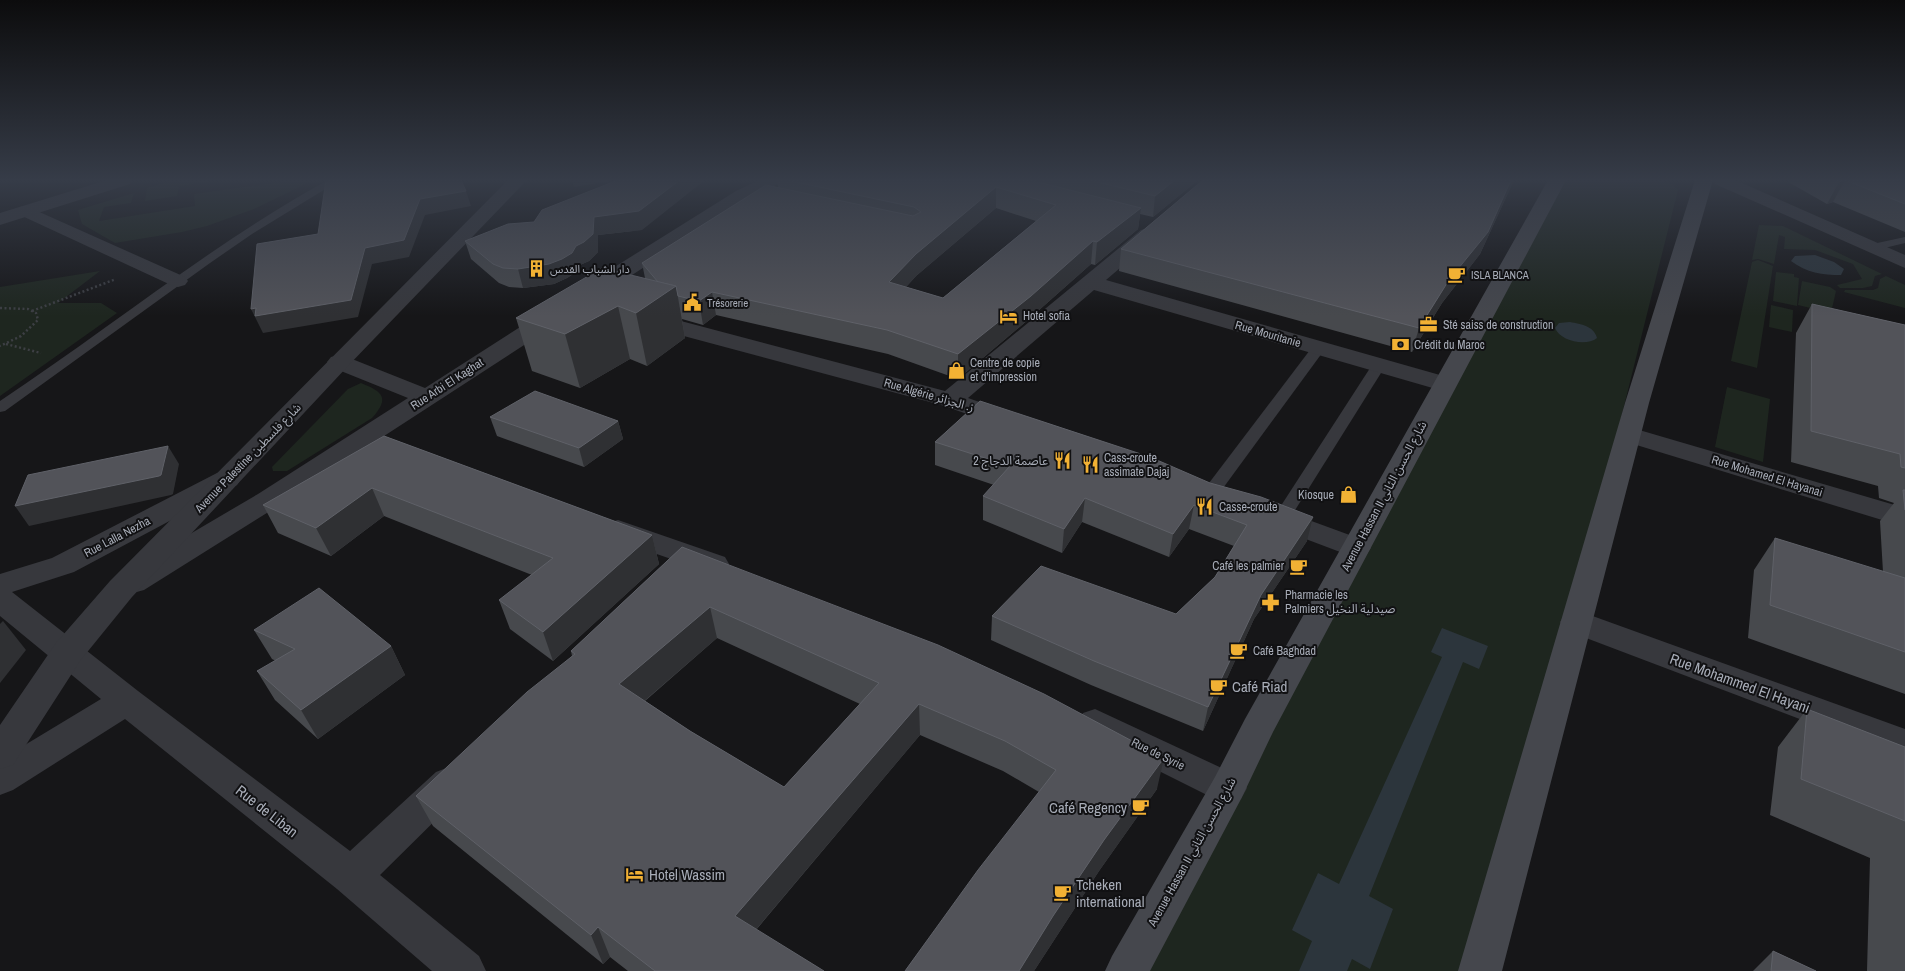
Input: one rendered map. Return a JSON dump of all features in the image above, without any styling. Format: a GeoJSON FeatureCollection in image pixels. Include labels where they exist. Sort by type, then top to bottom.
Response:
{"type":"FeatureCollection","features":[{"type":"Feature","properties":{"kind":"main road","name":"Avenue Hassan II شارع الحسن الثاني"},"geometry":{"type":"LineString","coordinates":[[1127,971],[1532,225]]}},
{"type":"Feature","properties":{"kind":"main road"},"geometry":{"type":"LineString","coordinates":[[1480,971],[1629,434],[1691,225]]}},
{"type":"Feature","properties":{"kind":"street"},"geometry":{"type":"LineString","coordinates":[[57,225],[178,282]]}},
{"type":"Feature","properties":{"kind":"street","name":"Avenue Palestine شارع فلسطين"},"geometry":{"type":"LineString","coordinates":[[0,754],[68,652],[121,589],[473,225]]}},
{"type":"Feature","properties":{"kind":"street","name":"Rue Arbi El Kaghat"},"geometry":{"type":"LineString","coordinates":[[121,589],[268,500],[695,225]]}},
{"type":"Feature","properties":{"kind":"street"},"geometry":{"type":"LineString","coordinates":[[950,400],[1091,282],[1151,225]]}},
{"type":"Feature","properties":{"kind":"street"},"geometry":{"type":"LineString","coordinates":[[1823,225],[1905,262]]}},
{"type":"Feature","properties":{"kind":"street","name":"Rue Mouritanie"},"geometry":{"type":"LineString","coordinates":[[1091,282],[1318,349],[1445,384]]}},
{"type":"Feature","properties":{"kind":"street","name":"Rue Algérie ز. الجزائر"},"geometry":{"type":"LineString","coordinates":[[578,300],[950,400],[1034,429]]}},
{"type":"Feature","properties":{"kind":"street"},"geometry":{"type":"LineString","coordinates":[[339,362],[427,397]]}},
{"type":"Feature","properties":{"kind":"street","name":"Rue Mohamed El Hayanai"},"geometry":{"type":"LineString","coordinates":[[1629,434],[1905,518]]}},
{"type":"Feature","properties":{"kind":"street"},"geometry":{"type":"LineString","coordinates":[[361,440],[436,466]]}},
{"type":"Feature","properties":{"kind":"street","name":"Rue Lalla Nezha"},"geometry":{"type":"LineString","coordinates":[[0,585],[63,565],[229,478]]}},
{"type":"Feature","properties":{"kind":"street"},"geometry":{"type":"LineString","coordinates":[[1202,487],[1356,548]]}},
{"type":"Feature","properties":{"kind":"street"},"geometry":{"type":"LineString","coordinates":[[596,522],[744,575]]}},
{"type":"Feature","properties":{"kind":"street"},"geometry":{"type":"LineString","coordinates":[[661,582],[690,555]]}},
{"type":"Feature","properties":{"kind":"street","name":"Rue de Liban"},"geometry":{"type":"LineString","coordinates":[[0,599],[68,652],[126,701],[350,876],[464,971]]}},
{"type":"Feature","properties":{"kind":"street","name":"Rue Mohammed El Hayani"},"geometry":{"type":"LineString","coordinates":[[1576,622],[1905,744]]}},
{"type":"Feature","properties":{"kind":"street"},"geometry":{"type":"LineString","coordinates":[[0,780],[126,701]]}},
{"type":"Feature","properties":{"kind":"street","name":"Rue de Syrie"},"geometry":{"type":"LineString","coordinates":[[1070,711],[1228,788]]}},
{"type":"Feature","properties":{"kind":"street"},"geometry":{"type":"LineString","coordinates":[[350,876],[473,760]]}},
{"type":"Feature","properties":{"kind":"lane"},"geometry":{"type":"LineString","coordinates":[[0,408],[46,378],[257,225]]}},
{"type":"Feature","properties":{"kind":"lane"},"geometry":{"type":"LineString","coordinates":[[1872,247],[1905,240]]}},
{"type":"Feature","properties":{"kind":"lane"},"geometry":{"type":"LineString","coordinates":[[1202,487],[1318,349]]}},
{"type":"Feature","properties":{"kind":"lane"},"geometry":{"type":"LineString","coordinates":[[1281,519],[1379,365]]}},
{"type":"Feature","properties":{"kind":"path"},"geometry":{"type":"LineString","coordinates":[[32,311],[146,267]]}},
{"type":"Feature","properties":{"kind":"path"},"geometry":{"type":"LineString","coordinates":[[0,308],[15,307],[32,311],[36,313],[38,320],[33,328],[22,336],[0,346]]}},
{"type":"Feature","properties":{"kind":"shaded area"},"geometry":{"type":"Polygon","coordinates":[[[84,225],[209,225],[182,232],[115,243],[84,225]]]}},
{"type":"Feature","properties":{"kind":"shaded area"},"geometry":{"type":"Polygon","coordinates":[[[1534,225],[1669,225],[1515,842],[1478,971],[1138,971],[1462,353],[1534,225]]]}},
{"type":"Feature","properties":{"kind":"shaded area"},"geometry":{"type":"Polygon","coordinates":[[[1759,225],[1783,226],[1882,274],[1875,276],[1872,286],[1840,288],[1837,285],[1862,279],[1853,264],[1815,250],[1784,249],[1785,237],[1779,235],[1774,264],[1758,259],[1752,260],[1759,225]]]}},
{"type":"Feature","properties":{"kind":"shaded area"},"geometry":{"type":"Polygon","coordinates":[[[1815,255],[1834,262],[1844,269],[1841,275],[1815,272],[1791,261],[1795,256],[1815,255]]]}},
{"type":"Feature","properties":{"kind":"shaded area"},"geometry":{"type":"Polygon","coordinates":[[[1758,260],[1773,266],[1757,368],[1731,361],[1752,262],[1758,260]]]}},
{"type":"Feature","properties":{"kind":"shaded area"},"geometry":{"type":"Polygon","coordinates":[[[100,271],[58,303],[101,303],[117,313],[0,396],[0,287],[100,271]]]}},
{"type":"Feature","properties":{"kind":"shaded area"},"geometry":{"type":"Polygon","coordinates":[[[1776,272],[1794,274],[1794,277],[1799,278],[1797,306],[1773,301],[1776,272]]]}},
{"type":"Feature","properties":{"kind":"shaded area"},"geometry":{"type":"Polygon","coordinates":[[[1886,276],[1905,285],[1905,308],[1844,292],[1845,290],[1873,290],[1878,288],[1880,279],[1886,276]]]}},
{"type":"Feature","properties":{"kind":"shaded area"},"geometry":{"type":"Polygon","coordinates":[[[1802,281],[1830,287],[1836,291],[1831,313],[1798,305],[1802,281]]]}},
{"type":"Feature","properties":{"kind":"shaded area"},"geometry":{"type":"Polygon","coordinates":[[[1771,305],[1793,310],[1792,332],[1769,327],[1771,305]]]}},
{"type":"Feature","properties":{"kind":"shaded area"},"geometry":{"type":"Polygon","coordinates":[[[1570,322],[1590,328],[1597,338],[1592,341],[1580,342],[1568,339],[1558,333],[1555,328],[1559,323],[1570,322]]]}},
{"type":"Feature","properties":{"kind":"shaded area"},"geometry":{"type":"Polygon","coordinates":[[[361,383],[375,389],[382,396],[381,405],[372,418],[287,471],[273,471],[272,467],[348,389],[361,383]]]}},
{"type":"Feature","properties":{"kind":"shaded area"},"geometry":{"type":"Polygon","coordinates":[[[1727,387],[1770,399],[1763,462],[1715,447],[1727,387]]]}},
{"type":"Feature","properties":{"kind":"shaded area"},"geometry":{"type":"Polygon","coordinates":[[[1442,628],[1488,646],[1479,669],[1463,662],[1369,896],[1393,909],[1370,969],[1352,959],[1347,971],[1299,971],[1312,941],[1292,930],[1318,873],[1339,884],[1442,657],[1431,652],[1442,628]]]}},
{"type":"Feature","properties":{"kind":"building"},"geometry":{"type":"Polygon","coordinates":[[[319,225],[410,225],[404,240],[365,248],[351,300],[255,316],[256,308],[251,309],[257,244],[318,234],[319,225]]]}},
{"type":"Feature","properties":{"kind":"building"},"geometry":{"type":"Polygon","coordinates":[[[505,225],[594,225],[593,234],[576,246],[572,253],[562,259],[549,264],[518,269],[503,268],[493,264],[465,241],[505,225]]]}},
{"type":"Feature","properties":{"kind":"building"},"geometry":{"type":"Polygon","coordinates":[[[702,225],[950,225],[916,254],[889,282],[943,298],[1031,225],[1119,225],[1097,242],[1093,241],[1031,296],[958,354],[887,330],[712,292],[699,301],[678,296],[676,286],[658,282],[642,263],[702,225]]]}},
{"type":"Feature","properties":{"kind":"building"},"geometry":{"type":"Polygon","coordinates":[[[1149,225],[1491,225],[1488,232],[1449,280],[1419,328],[1121,249],[1149,225]]]}},
{"type":"Feature","properties":{"kind":"building"},"geometry":{"type":"Polygon","coordinates":[[[602,268],[676,286],[636,313],[618,306],[565,334],[516,318],[602,268]]]}},
{"type":"Feature","properties":{"kind":"building"},"geometry":{"type":"Polygon","coordinates":[[[1812,304],[1905,325],[1905,468],[1901,467],[1900,454],[1811,431],[1812,304]]]}},
{"type":"Feature","properties":{"kind":"building"},"geometry":{"type":"Polygon","coordinates":[[[535,391],[618,421],[579,448],[490,417],[535,391]]]}},
{"type":"Feature","properties":{"kind":"building"},"geometry":{"type":"Polygon","coordinates":[[[980,401],[1150,457],[1210,483],[1261,497],[1313,517],[1261,595],[1208,707],[1094,661],[992,616],[1041,566],[1176,614],[1215,577],[1247,525],[1194,505],[1173,534],[1085,498],[1064,529],[983,496],[1010,466],[935,442],[980,401]]]}},
{"type":"Feature","properties":{"kind":"building"},"geometry":{"type":"Polygon","coordinates":[[[384,436],[652,535],[543,632],[499,600],[553,558],[372,488],[316,528],[263,505],[384,436]]]}},
{"type":"Feature","properties":{"kind":"building"},"geometry":{"type":"Polygon","coordinates":[[[168,446],[161,475],[159,476],[15,506],[28,475],[168,446]]]}},
{"type":"Feature","properties":{"kind":"building"},"geometry":{"type":"Polygon","coordinates":[[[1903,490],[1905,490],[1905,510],[1903,490]]]}},
{"type":"Feature","properties":{"kind":"building"},"geometry":{"type":"Polygon","coordinates":[[[1775,538],[1905,578],[1905,652],[1770,605],[1775,538]]]}},
{"type":"Feature","properties":{"kind":"building"},"geometry":{"type":"Polygon","coordinates":[[[682,547],[938,645],[1044,694],[1164,758],[1104,840],[1019,971],[905,971],[978,870],[1056,770],[1005,741],[919,704],[735,916],[824,971],[655,971],[598,927],[591,935],[416,796],[527,692],[575,654],[571,651],[682,547]],[[710,607],[619,684],[690,731],[784,787],[879,683],[710,607]]]}},
{"type":"Feature","properties":{"kind":"building"},"geometry":{"type":"Polygon","coordinates":[[[319,588],[391,646],[301,710],[257,671],[295,649],[254,630],[319,588]]]}},
{"type":"Feature","properties":{"kind":"building"},"geometry":{"type":"Polygon","coordinates":[[[1807,709],[1905,747],[1905,821],[1801,779],[1807,709]]]}},
{"type":"Feature","properties":{"kind":"building"},"geometry":{"type":"Polygon","coordinates":[[[1773,951],[1816,971],[1771,971],[1773,951]]]}},
{"type":"Feature","properties":{"kind":"place","name":"دار الشباب القدس"},"geometry":{"type":"Point","coordinates":[536,269]}},
{"type":"Feature","properties":{"kind":"place","name":"ISLA BLANCA"},"geometry":{"type":"Point","coordinates":[1457,275]}},
{"type":"Feature","properties":{"kind":"place","name":"Trésorerie"},"geometry":{"type":"Point","coordinates":[693,303]}},
{"type":"Feature","properties":{"kind":"place","name":"Hotel sofia"},"geometry":{"type":"Point","coordinates":[1009,316]}},
{"type":"Feature","properties":{"kind":"place","name":"Sté saiss de construction"},"geometry":{"type":"Point","coordinates":[1429,325]}},
{"type":"Feature","properties":{"kind":"place","name":"Crédit du Maroc"},"geometry":{"type":"Point","coordinates":[1400,345]}},
{"type":"Feature","properties":{"kind":"place","name":"Centre de copie et d'impression"},"geometry":{"type":"Point","coordinates":[956,370]}},
{"type":"Feature","properties":{"kind":"place","name":"عاصمة الدجاج 2"},"geometry":{"type":"Point","coordinates":[1062,461]}},
{"type":"Feature","properties":{"kind":"place","name":"Cass-croute assimate Dajaj"},"geometry":{"type":"Point","coordinates":[1090,465]}},
{"type":"Feature","properties":{"kind":"place","name":"Kiosque"},"geometry":{"type":"Point","coordinates":[1348,495]}},
{"type":"Feature","properties":{"kind":"place","name":"Casse-croute"},"geometry":{"type":"Point","coordinates":[1205,507]}},
{"type":"Feature","properties":{"kind":"place","name":"Café les palmier"},"geometry":{"type":"Point","coordinates":[1298,566]}},
{"type":"Feature","properties":{"kind":"place","name":"Pharmacie les Palmiers صيدلية النخيل"},"geometry":{"type":"Point","coordinates":[1271,602]}},
{"type":"Feature","properties":{"kind":"place","name":"Café Baghdad"},"geometry":{"type":"Point","coordinates":[1239,651]}},
{"type":"Feature","properties":{"kind":"place","name":"Café Riad"},"geometry":{"type":"Point","coordinates":[1218,686]}},
{"type":"Feature","properties":{"kind":"place","name":"Café Regency"},"geometry":{"type":"Point","coordinates":[1141,807]}},
{"type":"Feature","properties":{"kind":"place","name":"Hotel Wassim"},"geometry":{"type":"Point","coordinates":[635,874]}},
{"type":"Feature","properties":{"kind":"place","name":"Tcheken international"},"geometry":{"type":"Point","coordinates":[1062,893]}}]}
